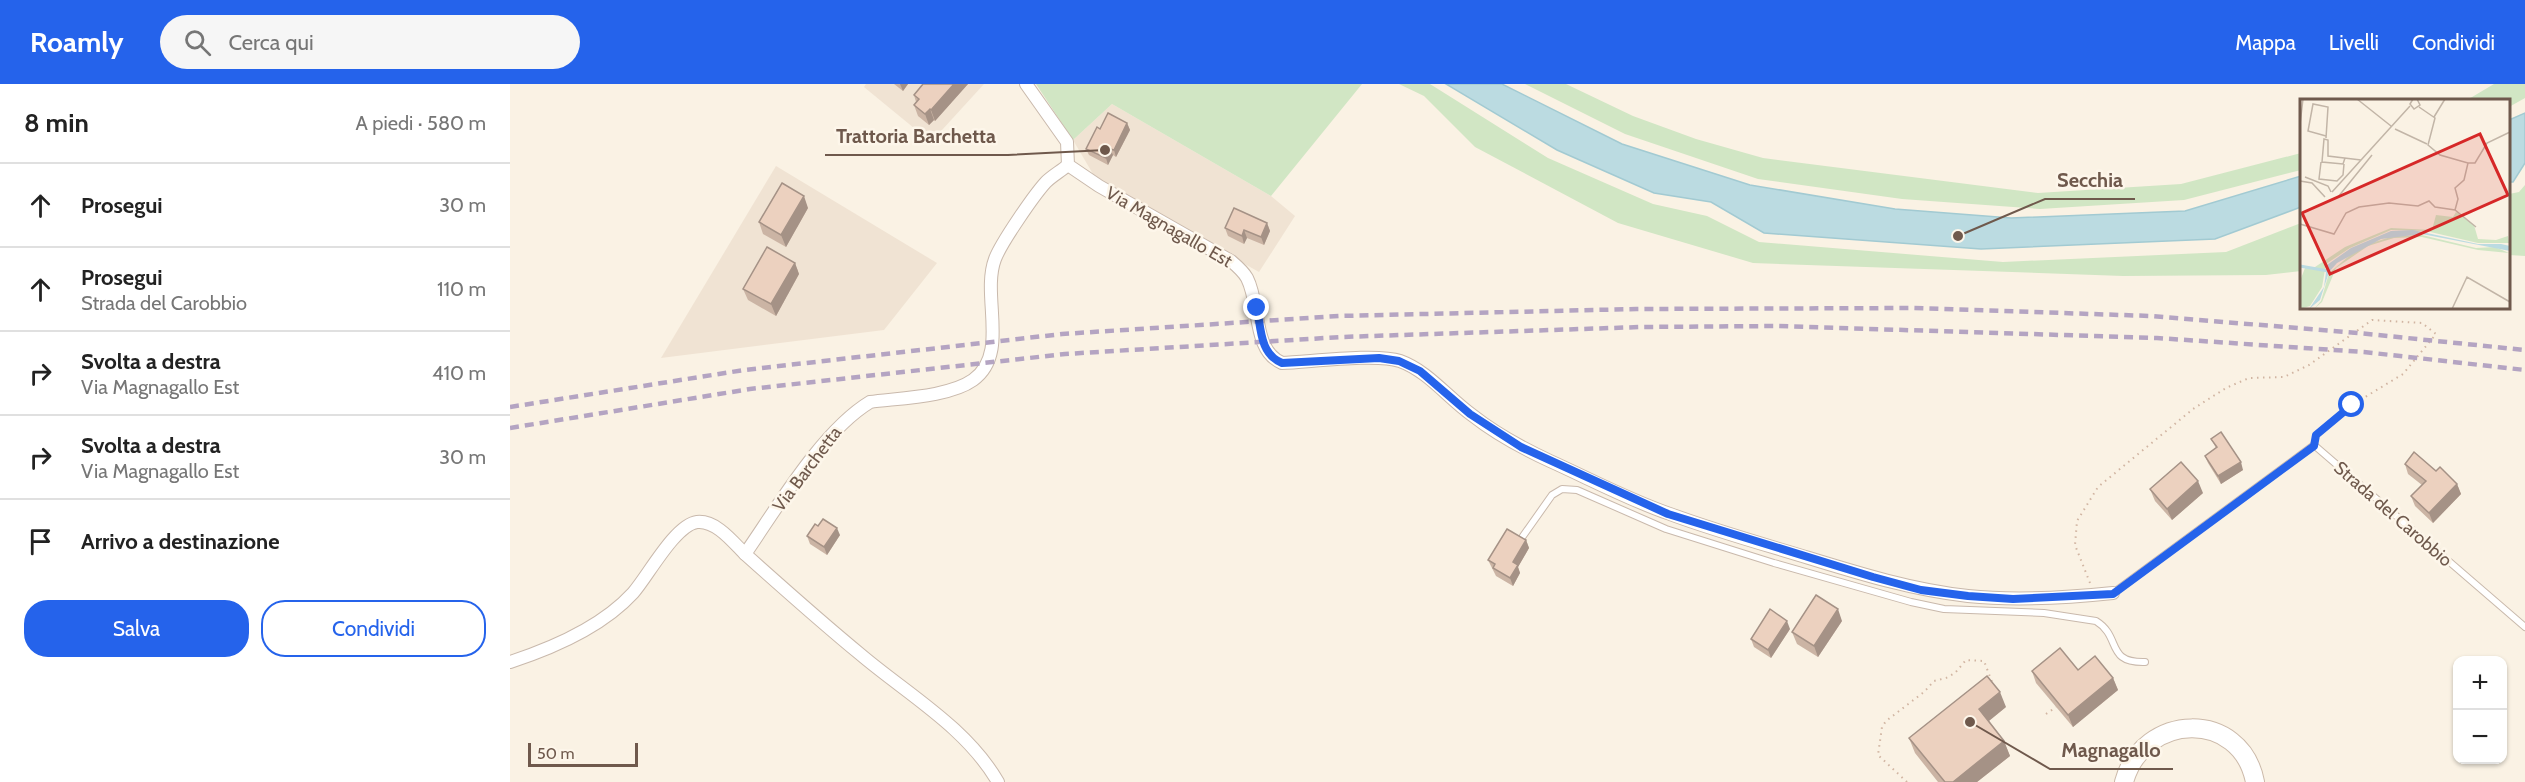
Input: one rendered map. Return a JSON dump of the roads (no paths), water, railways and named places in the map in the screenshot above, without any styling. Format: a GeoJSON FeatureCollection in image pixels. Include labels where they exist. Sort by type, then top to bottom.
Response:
{"type":"FeatureCollection","features":[{"type":"Feature","properties":{"kind":"main road"},"geometry":{"type":"LineString","coordinates":[[2124,782],[2133,759],[2151,740],[2163,733],[2186,728],[2208,730],[2229,741],[2244,756],[2255,782]]}},
{"type":"Feature","properties":{"kind":"street"},"geometry":{"type":"LineString","coordinates":[[1026,84],[1067,142],[1068,165]]}},
{"type":"Feature","properties":{"kind":"street","name":"Via Barchetta"},"geometry":{"type":"LineString","coordinates":[[745,554],[842,422],[857,410],[870,402],[961,387],[983,372],[990,358],[993,326],[989,287],[995,259],[1001,246],[1046,182],[1068,165]]}},
{"type":"Feature","properties":{"kind":"street","name":"Via Magnagallo Est"},"geometry":{"type":"LineString","coordinates":[[1068,165],[1099,186],[1214,251],[1237,267],[1248,281],[1264,349],[1274,360],[1282,363],[1379,358],[1399,361],[1420,371],[1470,414],[1496,432],[1521,447],[1594,482],[1668,514],[1873,577],[1921,590],[1968,596],[2013,599],[2113,594]]}},
{"type":"Feature","properties":{"kind":"street"},"geometry":{"type":"LineString","coordinates":[[510,662],[563,641],[591,626],[619,606],[640,585],[672,541],[688,526],[699,522],[714,527],[729,537],[745,554],[860,655],[957,732],[977,751],[998,782]]}},
{"type":"Feature","properties":{"kind":"lane","name":"Strada del Carobbio"},"geometry":{"type":"LineString","coordinates":[[2113,594],[2314,446],[2525,627]]}},
{"type":"Feature","properties":{"kind":"lane"},"geometry":{"type":"LineString","coordinates":[[1523,536],[1552,495],[1562,489],[1576,490],[1666,529],[1911,602],[1944,609],[2044,613],[2096,621],[2103,626],[2124,660],[2145,662]]}},
{"type":"Feature","properties":{"kind":"water"},"geometry":{"type":"Polygon","coordinates":[[[1446,84],[1502,84],[1622,144],[1750,185],[1895,209],[2011,218],[2185,211],[2300,176],[2300,207],[2215,239],[1981,249],[1764,233],[1711,202],[1654,193],[1557,150],[1446,84]]]}},
{"type":"Feature","properties":{"kind":"water"},"geometry":{"type":"Polygon","coordinates":[[[2525,113],[2525,163],[2513,182],[2510,182],[2510,120],[2525,113]]]}},
{"type":"Feature","properties":{"kind":"railway"},"geometry":{"type":"LineString","coordinates":[[510,407],[744,370],[1062,334],[1339,316],[1636,309],[1914,308],[2151,316],[2358,333],[2525,350]]}},
{"type":"Feature","properties":{"kind":"railway"},"geometry":{"type":"LineString","coordinates":[[510,428],[750,389],[1065,354],[1341,337],[1641,327],[1777,326],[2157,338],[2364,352],[2525,370]]}},
{"type":"Feature","properties":{"kind":"place","name":"Trattoria Barchetta"},"geometry":{"type":"Point","coordinates":[1105,150]}},
{"type":"Feature","properties":{"kind":"place","name":"Secchia"},"geometry":{"type":"Point","coordinates":[1958,236]}},
{"type":"Feature","properties":{"kind":"place","name":"Magnagallo"},"geometry":{"type":"Point","coordinates":[1970,722]}}]}
